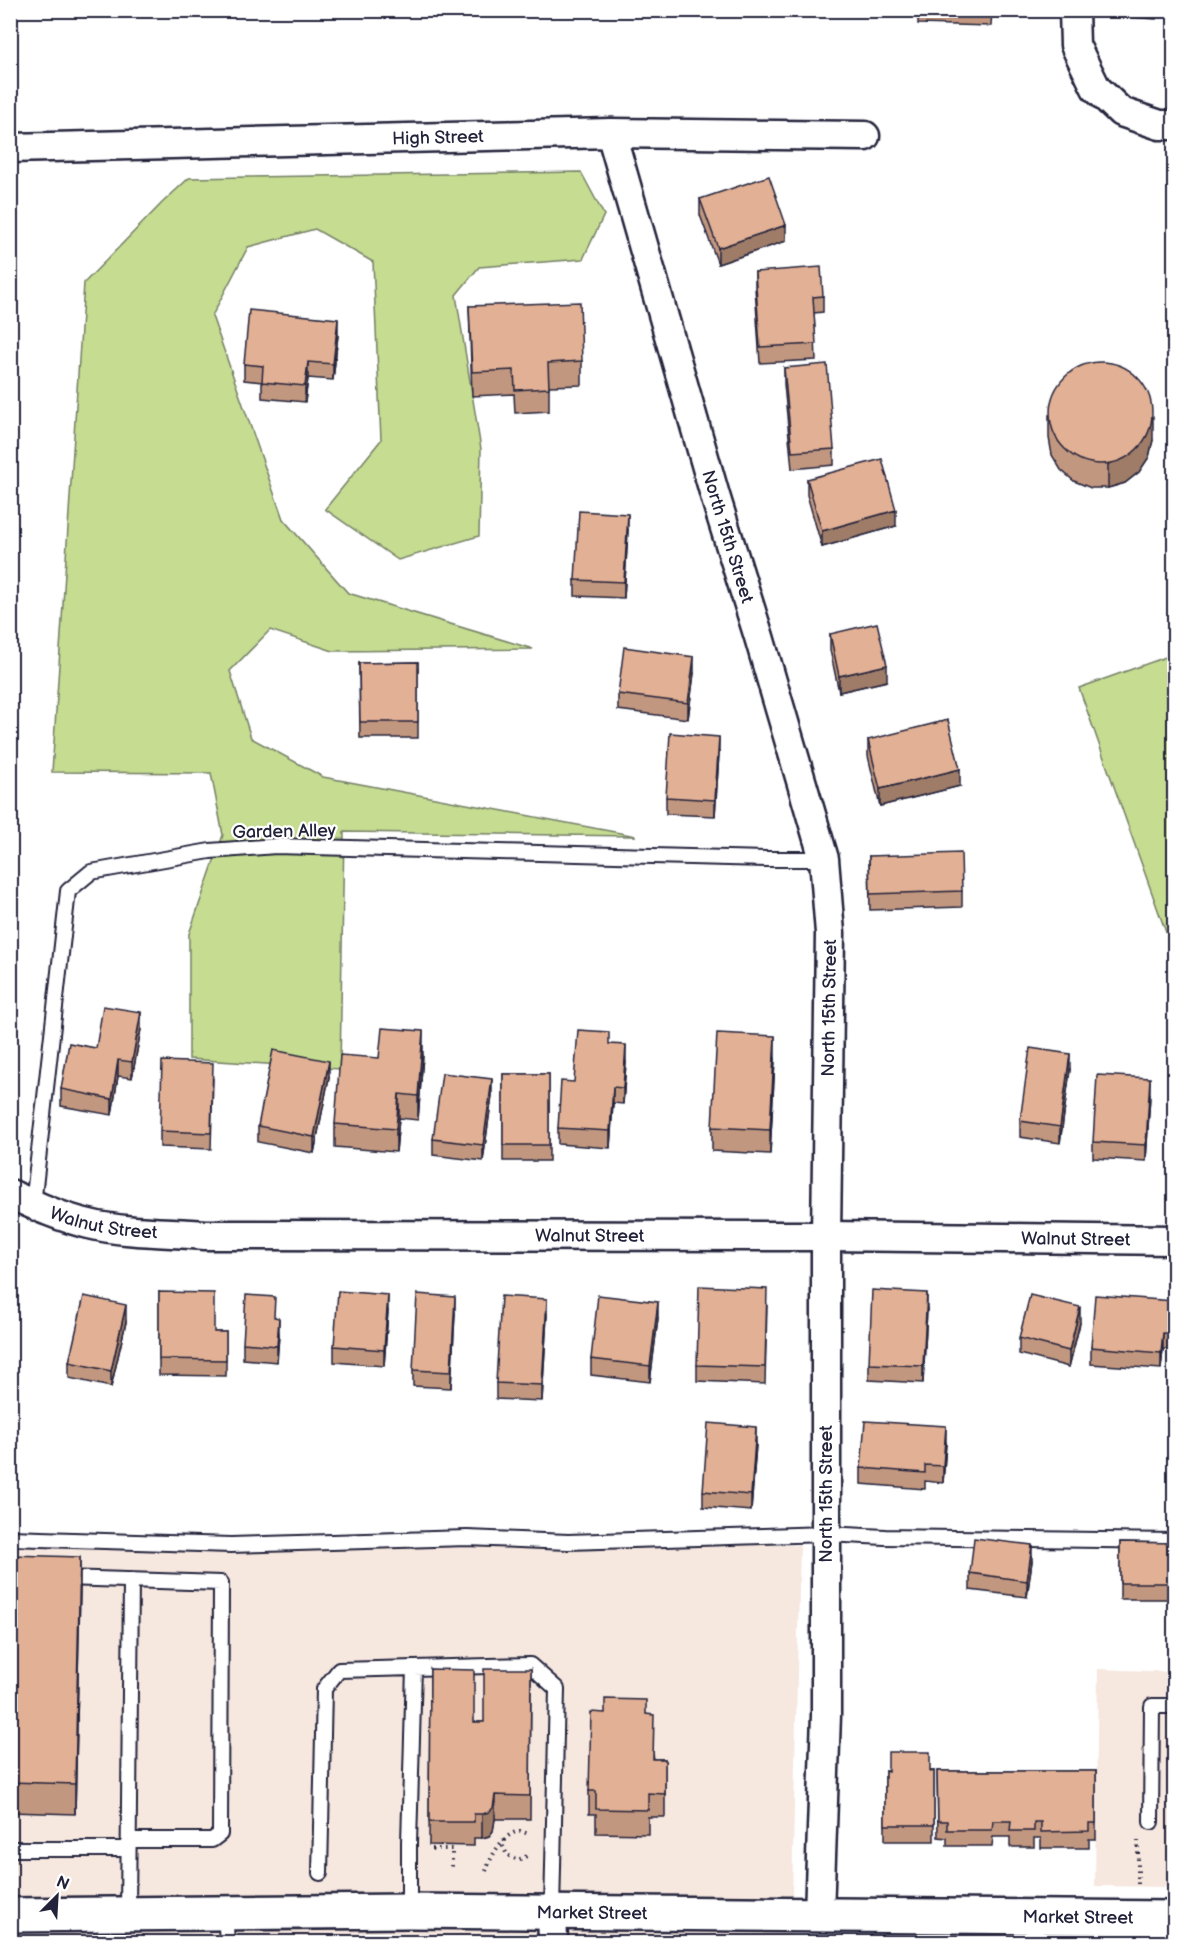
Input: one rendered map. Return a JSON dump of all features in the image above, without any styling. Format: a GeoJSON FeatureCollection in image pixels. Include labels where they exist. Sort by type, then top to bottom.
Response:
{"type":"FeatureCollection","features":[{"type":"Feature","properties":{"kind":"main road","name":"Market Street"},"geometry":{"type":"LineString","coordinates":[[10,1915],[128,1914],[226,1928],[409,1911],[553,1927],[819,1914],[1173,1926]]}},
{"type":"Feature","properties":{"kind":"street"},"geometry":{"type":"LineString","coordinates":[[1074,10],[1075,45],[1096,88],[1121,112],[1160,125],[1174,125]]}},
{"type":"Feature","properties":{"kind":"street","name":"High Street"},"geometry":{"type":"LineString","coordinates":[[10,148],[611,133],[865,136]]}},
{"type":"Feature","properties":{"kind":"street","name":"North 15th Street"},"geometry":{"type":"LineString","coordinates":[[611,133],[716,499],[824,859],[830,933],[826,1236],[826,1715],[819,1914]]}},
{"type":"Feature","properties":{"kind":"street","name":"Walnut Street"},"geometry":{"type":"LineString","coordinates":[[22,1200],[56,1214],[107,1228],[205,1235],[826,1236],[1174,1240]]}},
{"type":"Feature","properties":{"kind":"lane","name":"Garden Alley"},"geometry":{"type":"LineString","coordinates":[[22,1200],[68,891],[91,872],[210,851],[276,846],[766,860],[824,859]]}},
{"type":"Feature","properties":{"kind":"lane"},"geometry":{"type":"LineString","coordinates":[[10,1538],[231,1545],[467,1538],[568,1542],[826,1534],[885,1537],[1174,1541]]}},
{"type":"Feature","properties":{"kind":"lane"},"geometry":{"type":"LineString","coordinates":[[10,1848],[212,1840],[220,1834],[221,1583],[54,1578]]}},
{"type":"Feature","properties":{"kind":"lane"},"geometry":{"type":"LineString","coordinates":[[128,1914],[130,1581]]}},
{"type":"Feature","properties":{"kind":"lane"},"geometry":{"type":"LineString","coordinates":[[320,1873],[324,1689],[339,1670],[530,1665],[557,1689],[553,1927]]}},
{"type":"Feature","properties":{"kind":"lane"},"geometry":{"type":"LineString","coordinates":[[409,1911],[414,1668]]}},
{"type":"Feature","properties":{"kind":"lane"},"geometry":{"type":"LineString","coordinates":[[1151,1822],[1152,1706],[1174,1706]]}},
{"type":"Feature","properties":{"kind":"path"},"geometry":{"type":"LineString","coordinates":[[486,1871],[490,1858],[509,1834],[520,1831],[531,1836]]}},
{"type":"Feature","properties":{"kind":"path"},"geometry":{"type":"LineString","coordinates":[[1138,1832],[1138,1886]]}},
{"type":"Feature","properties":{"kind":"path"},"geometry":{"type":"LineString","coordinates":[[505,1840],[504,1851],[512,1859],[518,1860],[531,1854]]}},
{"type":"Feature","properties":{"kind":"path"},"geometry":{"type":"LineString","coordinates":[[423,1849],[452,1849],[452,1871]]}},
{"type":"Feature","properties":{"kind":"shaded area"},"geometry":{"type":"Polygon","coordinates":[[[11,1535],[231,1541],[800,1545],[791,1939],[999,1942],[11,1942],[11,1535]]]}},
{"type":"Feature","properties":{"kind":"shaded area"},"geometry":{"type":"Polygon","coordinates":[[[1098,1669],[1174,1672],[1174,1887],[1095,1886],[1098,1669]]]}},
{"type":"Feature","properties":{"kind":"green space"},"geometry":{"type":"Polygon","coordinates":[[[581,172],[604,215],[583,259],[479,267],[456,295],[481,449],[479,536],[398,560],[325,509],[381,440],[373,262],[315,229],[248,247],[212,316],[283,519],[348,593],[533,649],[333,651],[270,630],[230,671],[251,738],[323,777],[636,836],[344,832],[340,1069],[189,1059],[189,934],[223,835],[211,773],[52,772],[84,283],[189,178],[581,172]]]}},
{"type":"Feature","properties":{"kind":"green space"},"geometry":{"type":"Polygon","coordinates":[[[1174,654],[1174,955],[1079,688],[1174,654]]]}},
{"type":"Feature","properties":{"kind":"building"},"geometry":{"type":"Polygon","coordinates":[[[769,176],[786,225],[718,248],[700,199],[769,176]]]}},
{"type":"Feature","properties":{"kind":"building"},"geometry":{"type":"Polygon","coordinates":[[[821,267],[823,296],[813,297],[816,344],[760,347],[755,272],[821,267]]]}},
{"type":"Feature","properties":{"kind":"building"},"geometry":{"type":"Polygon","coordinates":[[[580,302],[582,361],[548,363],[549,388],[515,390],[514,370],[472,372],[469,306],[580,302]]]}},
{"type":"Feature","properties":{"kind":"building"},"geometry":{"type":"Polygon","coordinates":[[[249,310],[338,319],[333,364],[308,362],[305,386],[262,382],[263,366],[244,364],[249,310]]]}},
{"type":"Feature","properties":{"kind":"building"},"geometry":{"type":"Polygon","coordinates":[[[1101,362],[1121,365],[1130,370],[1144,384],[1149,393],[1152,413],[1149,433],[1144,442],[1130,456],[1121,461],[1101,464],[1081,461],[1072,456],[1058,442],[1053,433],[1050,413],[1053,393],[1058,384],[1072,370],[1081,365],[1101,362]]]}},
{"type":"Feature","properties":{"kind":"building"},"geometry":{"type":"Polygon","coordinates":[[[827,364],[834,449],[792,452],[784,368],[827,364]]]}},
{"type":"Feature","properties":{"kind":"building"},"geometry":{"type":"Polygon","coordinates":[[[882,459],[896,510],[822,531],[807,479],[882,459]]]}},
{"type":"Feature","properties":{"kind":"building"},"geometry":{"type":"Polygon","coordinates":[[[579,511],[628,514],[624,582],[575,580],[579,511]]]}},
{"type":"Feature","properties":{"kind":"building"},"geometry":{"type":"Polygon","coordinates":[[[877,623],[887,665],[839,676],[830,634],[877,623]]]}},
{"type":"Feature","properties":{"kind":"building"},"geometry":{"type":"Polygon","coordinates":[[[624,647],[694,657],[688,703],[618,694],[624,647]]]}},
{"type":"Feature","properties":{"kind":"building"},"geometry":{"type":"Polygon","coordinates":[[[418,662],[418,722],[360,722],[359,663],[418,662]]]}},
{"type":"Feature","properties":{"kind":"building"},"geometry":{"type":"Polygon","coordinates":[[[948,720],[960,769],[880,789],[868,740],[948,720]]]}},
{"type":"Feature","properties":{"kind":"building"},"geometry":{"type":"Polygon","coordinates":[[[670,733],[719,737],[715,800],[666,797],[670,733]]]}},
{"type":"Feature","properties":{"kind":"building"},"geometry":{"type":"Polygon","coordinates":[[[961,853],[962,891],[870,894],[869,856],[961,853]]]}},
{"type":"Feature","properties":{"kind":"building"},"geometry":{"type":"Polygon","coordinates":[[[103,1006],[141,1012],[132,1062],[118,1060],[112,1099],[61,1089],[69,1043],[96,1048],[103,1006]]]}},
{"type":"Feature","properties":{"kind":"building"},"geometry":{"type":"Polygon","coordinates":[[[382,1028],[423,1031],[418,1096],[399,1094],[396,1129],[335,1124],[340,1055],[379,1058],[382,1028]]]}},
{"type":"Feature","properties":{"kind":"building"},"geometry":{"type":"Polygon","coordinates":[[[578,1030],[609,1032],[609,1044],[626,1045],[623,1088],[613,1087],[610,1131],[558,1128],[561,1081],[574,1082],[578,1030]]]}},
{"type":"Feature","properties":{"kind":"building"},"geometry":{"type":"Polygon","coordinates":[[[717,1033],[775,1036],[770,1130],[712,1127],[717,1033]]]}},
{"type":"Feature","properties":{"kind":"building"},"geometry":{"type":"Polygon","coordinates":[[[1030,1048],[1070,1054],[1060,1127],[1020,1121],[1030,1048]]]}},
{"type":"Feature","properties":{"kind":"building"},"geometry":{"type":"Polygon","coordinates":[[[273,1050],[329,1061],[314,1137],[258,1126],[273,1050]]]}},
{"type":"Feature","properties":{"kind":"building"},"geometry":{"type":"Polygon","coordinates":[[[162,1061],[213,1063],[211,1133],[160,1131],[162,1061]]]}},
{"type":"Feature","properties":{"kind":"building"},"geometry":{"type":"Polygon","coordinates":[[[442,1073],[492,1079],[483,1145],[433,1139],[442,1073]]]}},
{"type":"Feature","properties":{"kind":"building"},"geometry":{"type":"Polygon","coordinates":[[[503,1074],[549,1074],[549,1145],[503,1145],[503,1074]]]}},
{"type":"Feature","properties":{"kind":"building"},"geometry":{"type":"Polygon","coordinates":[[[1097,1075],[1150,1078],[1146,1145],[1093,1142],[1097,1075]]]}},
{"type":"Feature","properties":{"kind":"building"},"geometry":{"type":"Polygon","coordinates":[[[699,1286],[767,1289],[765,1367],[697,1365],[699,1286]]]}},
{"type":"Feature","properties":{"kind":"building"},"geometry":{"type":"Polygon","coordinates":[[[872,1290],[927,1293],[923,1366],[869,1364],[872,1290]]]}},
{"type":"Feature","properties":{"kind":"building"},"geometry":{"type":"Polygon","coordinates":[[[338,1291],[388,1295],[384,1350],[334,1346],[338,1291]]]}},
{"type":"Feature","properties":{"kind":"building"},"geometry":{"type":"Polygon","coordinates":[[[159,1292],[214,1293],[214,1332],[226,1332],[226,1360],[159,1359],[159,1292]]]}},
{"type":"Feature","properties":{"kind":"building"},"geometry":{"type":"Polygon","coordinates":[[[417,1294],[455,1297],[451,1372],[413,1370],[417,1294]]]}},
{"type":"Feature","properties":{"kind":"building"},"geometry":{"type":"Polygon","coordinates":[[[246,1295],[275,1297],[274,1317],[279,1318],[277,1346],[243,1343],[246,1295]]]}},
{"type":"Feature","properties":{"kind":"building"},"geometry":{"type":"Polygon","coordinates":[[[598,1295],[658,1302],[650,1366],[591,1359],[598,1295]]]}},
{"type":"Feature","properties":{"kind":"building"},"geometry":{"type":"Polygon","coordinates":[[[1030,1295],[1080,1307],[1069,1351],[1019,1338],[1030,1295]]]}},
{"type":"Feature","properties":{"kind":"building"},"geometry":{"type":"Polygon","coordinates":[[[1095,1295],[1174,1301],[1174,1334],[1163,1333],[1161,1353],[1091,1347],[1095,1295]]]}},
{"type":"Feature","properties":{"kind":"building"},"geometry":{"type":"Polygon","coordinates":[[[84,1296],[126,1305],[111,1371],[69,1362],[84,1296]]]}},
{"type":"Feature","properties":{"kind":"building"},"geometry":{"type":"Polygon","coordinates":[[[501,1296],[547,1299],[542,1385],[496,1383],[501,1296]]]}},
{"type":"Feature","properties":{"kind":"building"},"geometry":{"type":"Polygon","coordinates":[[[865,1421],[946,1426],[943,1466],[925,1465],[925,1473],[861,1468],[865,1421]]]}},
{"type":"Feature","properties":{"kind":"building"},"geometry":{"type":"Polygon","coordinates":[[[708,1423],[756,1427],[751,1495],[703,1491],[708,1423]]]}},
{"type":"Feature","properties":{"kind":"building"},"geometry":{"type":"Polygon","coordinates":[[[974,1538],[1032,1545],[1027,1581],[970,1573],[974,1538]]]}},
{"type":"Feature","properties":{"kind":"building"},"geometry":{"type":"Polygon","coordinates":[[[1120,1542],[1174,1543],[1174,1583],[1120,1583],[1120,1542]]]}},
{"type":"Feature","properties":{"kind":"building"},"geometry":{"type":"Polygon","coordinates":[[[10,1555],[80,1557],[75,1784],[10,1782],[10,1555]]]}},
{"type":"Feature","properties":{"kind":"building"},"geometry":{"type":"Polygon","coordinates":[[[430,1669],[474,1670],[474,1722],[484,1722],[484,1669],[531,1669],[530,1796],[495,1795],[493,1808],[489,1812],[474,1814],[474,1822],[429,1822],[430,1669]]]}},
{"type":"Feature","properties":{"kind":"building"},"geometry":{"type":"Polygon","coordinates":[[[605,1699],[646,1700],[646,1714],[654,1715],[653,1759],[665,1759],[665,1794],[648,1793],[648,1810],[596,1809],[596,1791],[589,1791],[591,1712],[605,1713],[605,1699]]]}},
{"type":"Feature","properties":{"kind":"building"},"geometry":{"type":"Polygon","coordinates":[[[888,1752],[930,1752],[930,1772],[934,1771],[934,1825],[885,1825],[885,1770],[888,1771],[888,1752]]]}},
{"type":"Feature","properties":{"kind":"building"},"geometry":{"type":"Polygon","coordinates":[[[937,1771],[1096,1771],[1096,1823],[1089,1823],[1089,1831],[1041,1832],[1041,1822],[1034,1822],[1034,1831],[1010,1831],[1011,1821],[993,1821],[992,1830],[947,1830],[947,1821],[938,1821],[937,1771]]]}}]}
